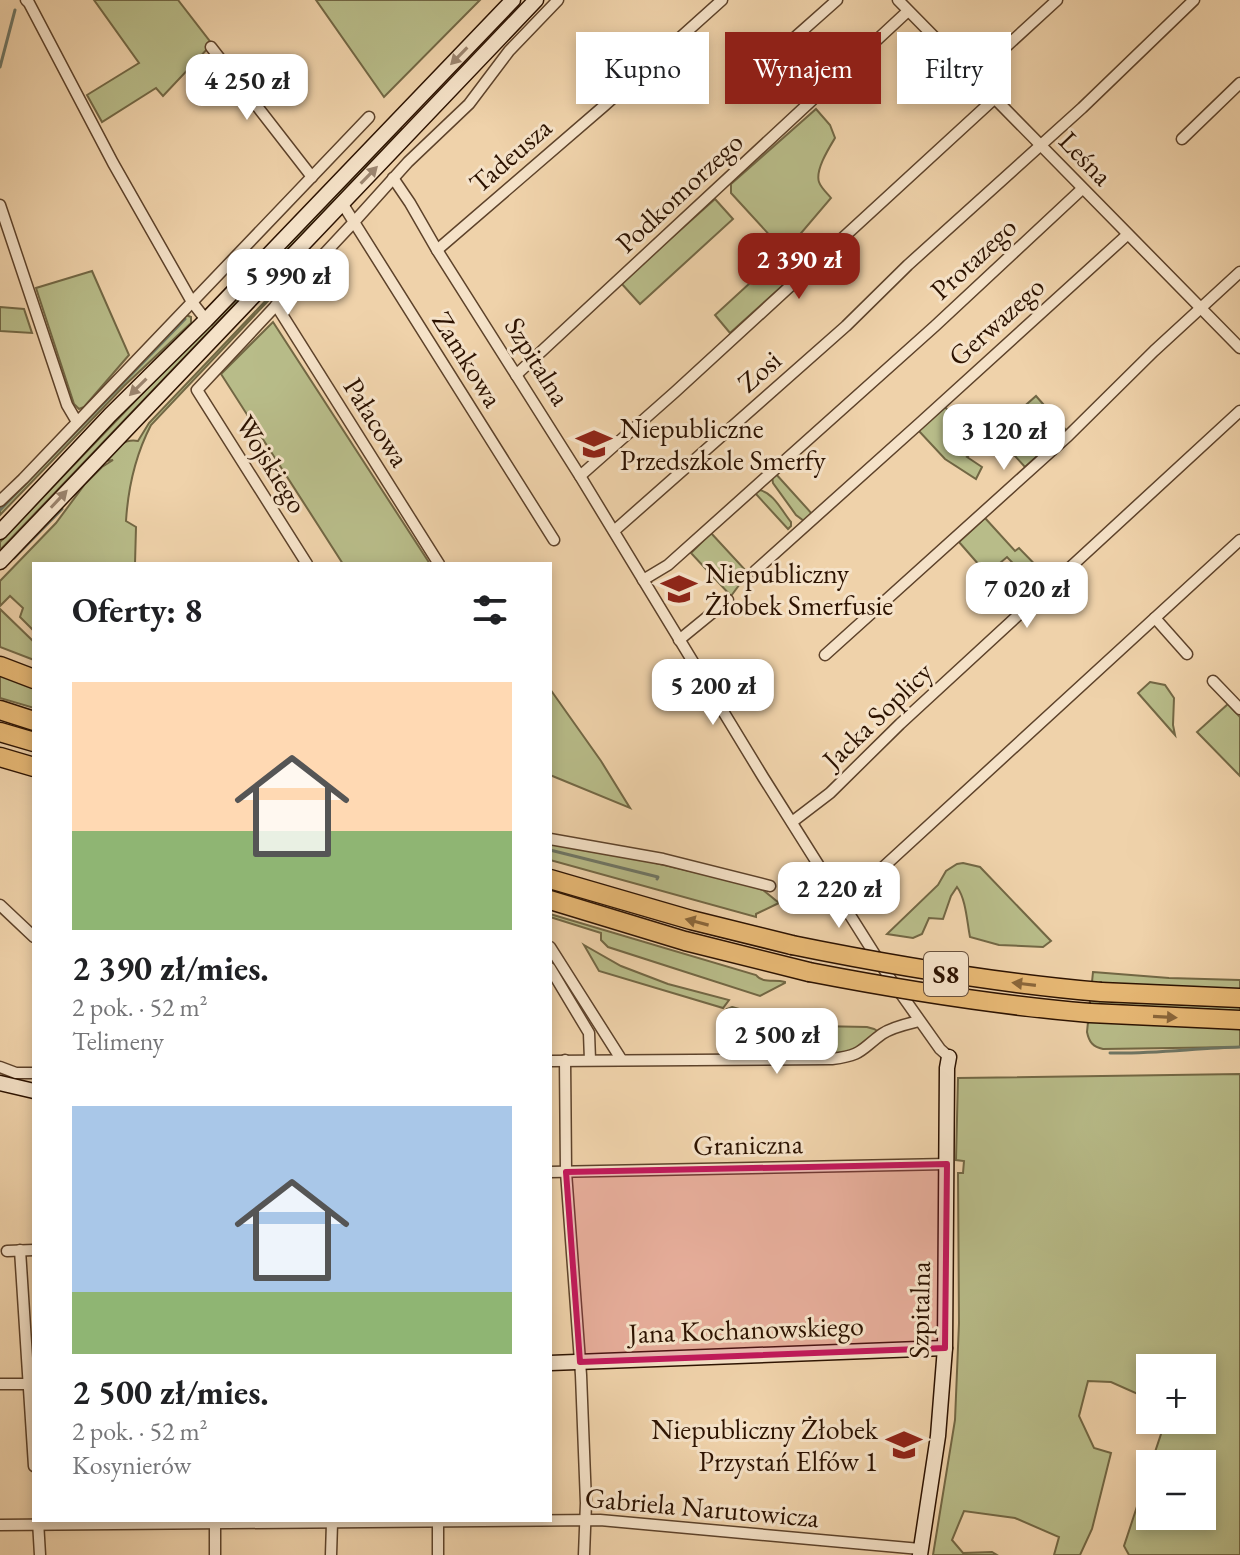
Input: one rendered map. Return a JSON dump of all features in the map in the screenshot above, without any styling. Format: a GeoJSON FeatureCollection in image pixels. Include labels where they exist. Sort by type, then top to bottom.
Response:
{"type":"FeatureCollection","features":[{"type":"Feature","properties":{"kind":"highway"},"geometry":{"type":"LineString","coordinates":[[0,666],[32,678]]}},
{"type":"Feature","properties":{"kind":"highway"},"geometry":{"type":"LineString","coordinates":[[0,710],[32,720]]}},
{"type":"Feature","properties":{"kind":"highway"},"geometry":{"type":"LineString","coordinates":[[0,732],[32,741]]}},
{"type":"Feature","properties":{"kind":"highway"},"geometry":{"type":"LineString","coordinates":[[0,757],[32,766]]}},
{"type":"Feature","properties":{"kind":"highway","name":"S8"},"geometry":{"type":"LineString","coordinates":[[552,880],[691,920],[792,945],[940,973],[1101,992],[1240,998]]}},
{"type":"Feature","properties":{"kind":"highway","name":"S8"},"geometry":{"type":"LineString","coordinates":[[552,901],[685,941],[809,972],[962,999],[1090,1013],[1240,1020]]}},
{"type":"Feature","properties":{"kind":"main road"},"geometry":{"type":"LineString","coordinates":[[0,532],[513,0]]}},
{"type":"Feature","properties":{"kind":"main road"},"geometry":{"type":"LineString","coordinates":[[0,562],[536,0]]}},
{"type":"Feature","properties":{"kind":"main road","name":"Szpitalna"},"geometry":{"type":"LineString","coordinates":[[920,1552],[938,1436],[945,1348],[948,1061]]}},
{"type":"Feature","properties":{"kind":"main road"},"geometry":{"type":"LineString","coordinates":[[0,1083],[32,1091]]}},
{"type":"Feature","properties":{"kind":"main road","name":"Jana Kochanowskiego"},"geometry":{"type":"LineString","coordinates":[[552,1363],[945,1348]]}},
{"type":"Feature","properties":{"kind":"street"},"geometry":{"type":"LineString","coordinates":[[26,0],[113,163],[192,302],[206,320]]}},
{"type":"Feature","properties":{"kind":"street"},"geometry":{"type":"LineString","coordinates":[[276,305],[393,178],[469,104],[509,51],[558,0]]}},
{"type":"Feature","properties":{"kind":"street","name":"Tadeusza"},"geometry":{"type":"LineString","coordinates":[[437,250],[722,0]]}},
{"type":"Feature","properties":{"kind":"street"},"geometry":{"type":"LineString","coordinates":[[801,32],[837,0]]}},
{"type":"Feature","properties":{"kind":"street","name":"Leśna"},"geometry":{"type":"LineString","coordinates":[[898,0],[929,32]]}},
{"type":"Feature","properties":{"kind":"street"},"geometry":{"type":"LineString","coordinates":[[1011,42],[1057,0]]}},
{"type":"Feature","properties":{"kind":"street","name":"Zosi"},"geometry":{"type":"LineString","coordinates":[[614,531],[846,326],[1194,0]]}},
{"type":"Feature","properties":{"kind":"street","name":"Podkomorzego"},"geometry":{"type":"LineString","coordinates":[[516,375],[908,11]]}},
{"type":"Feature","properties":{"kind":"street"},"geometry":{"type":"LineString","coordinates":[[211,47],[312,177]]}},
{"type":"Feature","properties":{"kind":"street"},"geometry":{"type":"LineString","coordinates":[[1182,139],[1240,83]]}},
{"type":"Feature","properties":{"kind":"street"},"geometry":{"type":"LineString","coordinates":[[580,476],[989,104]]}},
{"type":"Feature","properties":{"kind":"street","name":"Leśna"},"geometry":{"type":"LineString","coordinates":[[999,104],[1240,348]]}},
{"type":"Feature","properties":{"kind":"street"},"geometry":{"type":"LineString","coordinates":[[0,501],[369,117]]}},
{"type":"Feature","properties":{"kind":"street","name":"Szpitalna"},"geometry":{"type":"LineString","coordinates":[[393,178],[843,904],[948,1061]]}},
{"type":"Feature","properties":{"kind":"street","name":"Protazego"},"geometry":{"type":"LineString","coordinates":[[643,580],[685,551],[1082,189]]}},
{"type":"Feature","properties":{"kind":"street","name":"Zamkowa"},"geometry":{"type":"LineString","coordinates":[[342,203],[554,540]]}},
{"type":"Feature","properties":{"kind":"street"},"geometry":{"type":"LineString","coordinates":[[0,205],[67,405],[77,422]]}},
{"type":"Feature","properties":{"kind":"street","name":"Gerwazego"},"geometry":{"type":"LineString","coordinates":[[755,571],[1127,235]]}},
{"type":"Feature","properties":{"kind":"street"},"geometry":{"type":"LineString","coordinates":[[825,655],[1068,436],[1240,272]]}},
{"type":"Feature","properties":{"kind":"street","name":"Wojskiego"},"geometry":{"type":"LineString","coordinates":[[276,305],[197,390],[306,562]]}},
{"type":"Feature","properties":{"kind":"street","name":"Pałacowa"},"geometry":{"type":"LineString","coordinates":[[276,305],[438,562]]}},
{"type":"Feature","properties":{"kind":"street","name":"Jacka Soplicy"},"geometry":{"type":"LineString","coordinates":[[792,822],[830,793],[900,724],[1240,411]]}},
{"type":"Feature","properties":{"kind":"street"},"geometry":{"type":"LineString","coordinates":[[843,904],[1240,540]]}},
{"type":"Feature","properties":{"kind":"street"},"geometry":{"type":"LineString","coordinates":[[679,640],[728,600]]}},
{"type":"Feature","properties":{"kind":"street"},"geometry":{"type":"LineString","coordinates":[[1155,618],[1187,654]]}},
{"type":"Feature","properties":{"kind":"street"},"geometry":{"type":"LineString","coordinates":[[1213,681],[1240,709]]}},
{"type":"Feature","properties":{"kind":"street"},"geometry":{"type":"LineString","coordinates":[[552,839],[663,859],[770,886]]}},
{"type":"Feature","properties":{"kind":"street"},"geometry":{"type":"LineString","coordinates":[[0,905],[32,935]]}},
{"type":"Feature","properties":{"kind":"street"},"geometry":{"type":"LineString","coordinates":[[552,949],[621,1059]]}},
{"type":"Feature","properties":{"kind":"street"},"geometry":{"type":"LineString","coordinates":[[552,974],[589,1033],[590,1060]]}},
{"type":"Feature","properties":{"kind":"street"},"geometry":{"type":"LineString","coordinates":[[552,1061],[843,1058],[862,1052],[885,1032],[919,1021]]}},
{"type":"Feature","properties":{"kind":"street"},"geometry":{"type":"LineString","coordinates":[[565,1060],[566,1172],[580,1362],[586,1520],[584,1555]]}},
{"type":"Feature","properties":{"kind":"street"},"geometry":{"type":"LineString","coordinates":[[0,1067],[16,1073],[32,1073]]}},
{"type":"Feature","properties":{"kind":"street","name":"Graniczna"},"geometry":{"type":"LineString","coordinates":[[552,1172],[947,1164]]}},
{"type":"Feature","properties":{"kind":"street"},"geometry":{"type":"LineString","coordinates":[[20,1250],[32,1411]]}},
{"type":"Feature","properties":{"kind":"street"},"geometry":{"type":"LineString","coordinates":[[7,1251],[32,1250]]}},
{"type":"Feature","properties":{"kind":"street"},"geometry":{"type":"LineString","coordinates":[[0,1384],[31,1384]]}},
{"type":"Feature","properties":{"kind":"street","name":"Gabriela Narutowicza"},"geometry":{"type":"LineString","coordinates":[[552,1520],[586,1520],[920,1552]]}},
{"type":"Feature","properties":{"kind":"street"},"geometry":{"type":"LineString","coordinates":[[38,1522],[40,1555]]}},
{"type":"Feature","properties":{"kind":"street","name":"Gabriela Narutowicza"},"geometry":{"type":"LineString","coordinates":[[0,1525],[38,1522],[438,1522]]}},
{"type":"Feature","properties":{"kind":"street"},"geometry":{"type":"LineString","coordinates":[[438,1522],[438,1555]]}},
{"type":"Feature","properties":{"kind":"street"},"geometry":{"type":"LineString","coordinates":[[331,1555],[332,1523]]}},
{"type":"Feature","properties":{"kind":"street"},"geometry":{"type":"LineString","coordinates":[[215,1524],[215,1555]]}},
{"type":"Feature","properties":{"kind":"highlighted area"},"geometry":{"type":"Polygon","coordinates":[[[947,1164],[945,1348],[580,1362],[566,1172],[947,1164]]]}},
{"type":"Feature","properties":{"kind":"green space"},"geometry":{"type":"Polygon","coordinates":[[[94,0],[178,0],[212,44],[163,96],[156,88],[102,122],[87,95],[139,63],[94,0]]]}},
{"type":"Feature","properties":{"kind":"green space"},"geometry":{"type":"Polygon","coordinates":[[[316,0],[480,0],[384,97],[316,0]]]}},
{"type":"Feature","properties":{"kind":"green space"},"geometry":{"type":"Polygon","coordinates":[[[816,109],[830,125],[835,138],[823,159],[818,177],[831,198],[785,252],[731,193],[731,184],[816,109]]]}},
{"type":"Feature","properties":{"kind":"green space"},"geometry":{"type":"Polygon","coordinates":[[[399,126],[402,130],[0,550],[0,542],[399,126]]]}},
{"type":"Feature","properties":{"kind":"green space"},"geometry":{"type":"Polygon","coordinates":[[[715,199],[733,219],[640,304],[621,283],[715,199]]]}},
{"type":"Feature","properties":{"kind":"green space"},"geometry":{"type":"Polygon","coordinates":[[[774,261],[790,279],[730,333],[715,315],[774,261]]]}},
{"type":"Feature","properties":{"kind":"green space"},"geometry":{"type":"Polygon","coordinates":[[[92,271],[129,355],[79,409],[74,404],[36,288],[92,271]]]}},
{"type":"Feature","properties":{"kind":"green space"},"geometry":{"type":"Polygon","coordinates":[[[272,294],[151,425],[137,460],[127,509],[126,521],[136,527],[135,562],[32,562],[32,629],[20,617],[23,608],[10,596],[0,606],[0,581],[56,523],[85,484],[113,460],[105,461],[116,449],[128,441],[138,441],[149,423],[272,294]]]}},
{"type":"Feature","properties":{"kind":"green space"},"geometry":{"type":"Polygon","coordinates":[[[0,307],[24,309],[32,333],[0,331],[0,307]]]}},
{"type":"Feature","properties":{"kind":"green space"},"geometry":{"type":"Polygon","coordinates":[[[186,315],[191,317],[191,323],[124,386],[0,515],[0,507],[186,315]]]}},
{"type":"Feature","properties":{"kind":"green space"},"geometry":{"type":"Polygon","coordinates":[[[273,322],[429,562],[342,562],[221,374],[273,322]]]}},
{"type":"Feature","properties":{"kind":"green space"},"geometry":{"type":"Polygon","coordinates":[[[1036,396],[1066,430],[1025,467],[994,433],[1036,396]]]}},
{"type":"Feature","properties":{"kind":"green space"},"geometry":{"type":"Polygon","coordinates":[[[943,405],[981,445],[967,457],[982,467],[976,479],[945,459],[918,430],[943,405]]]}},
{"type":"Feature","properties":{"kind":"green space"},"geometry":{"type":"Polygon","coordinates":[[[775,473],[813,515],[804,521],[796,515],[773,483],[775,473]]]}},
{"type":"Feature","properties":{"kind":"green space"},"geometry":{"type":"Polygon","coordinates":[[[759,490],[769,494],[781,508],[791,522],[788,529],[755,493],[759,490]]]}},
{"type":"Feature","properties":{"kind":"green space"},"geometry":{"type":"Polygon","coordinates":[[[985,518],[1015,551],[1019,548],[1051,581],[1039,590],[1007,557],[987,574],[959,542],[985,518]]]}},
{"type":"Feature","properties":{"kind":"green space"},"geometry":{"type":"Polygon","coordinates":[[[711,533],[748,573],[731,596],[691,553],[711,533]]]}},
{"type":"Feature","properties":{"kind":"green space"},"geometry":{"type":"Polygon","coordinates":[[[0,609],[32,640],[32,659],[0,647],[0,609]]]}},
{"type":"Feature","properties":{"kind":"green space"},"geometry":{"type":"Polygon","coordinates":[[[0,674],[32,686],[32,707],[0,698],[0,674]]]}},
{"type":"Feature","properties":{"kind":"green space"},"geometry":{"type":"Polygon","coordinates":[[[1150,682],[1165,685],[1174,698],[1175,735],[1138,693],[1150,682]]]}},
{"type":"Feature","properties":{"kind":"green space"},"geometry":{"type":"Polygon","coordinates":[[[552,692],[601,761],[630,808],[552,776],[552,692]]]}},
{"type":"Feature","properties":{"kind":"green space"},"geometry":{"type":"Polygon","coordinates":[[[1228,704],[1240,717],[1240,776],[1197,732],[1228,704]]]}},
{"type":"Feature","properties":{"kind":"green space"},"geometry":{"type":"Polygon","coordinates":[[[552,844],[647,861],[763,890],[779,903],[756,914],[756,917],[552,861],[552,844]]]}},
{"type":"Feature","properties":{"kind":"green space"},"geometry":{"type":"Polygon","coordinates":[[[963,863],[980,867],[1051,941],[1043,947],[999,945],[970,937],[964,904],[957,887],[943,919],[929,918],[922,934],[913,938],[887,934],[938,885],[946,871],[963,863]]]}},
{"type":"Feature","properties":{"kind":"green space"},"geometry":{"type":"Polygon","coordinates":[[[552,915],[762,979],[785,983],[760,996],[608,947],[601,940],[601,933],[552,918],[552,915]]]}},
{"type":"Feature","properties":{"kind":"green space"},"geometry":{"type":"Polygon","coordinates":[[[584,945],[621,966],[668,984],[729,1000],[723,1008],[599,971],[584,945]]]}},
{"type":"Feature","properties":{"kind":"green space"},"geometry":{"type":"Polygon","coordinates":[[[1093,972],[1240,980],[1240,1047],[1097,1047],[1090,1041],[1087,1032],[1093,972]]]}},
{"type":"Feature","properties":{"kind":"green space"},"geometry":{"type":"Polygon","coordinates":[[[732,1007],[787,1022],[799,1019],[816,1026],[867,1027],[879,1032],[855,1051],[842,1054],[756,1054],[727,1009],[732,1007]]]}},
{"type":"Feature","properties":{"kind":"green space"},"geometry":{"type":"Polygon","coordinates":[[[1240,1074],[1240,1555],[1129,1555],[1124,1546],[1136,1510],[1136,1530],[1216,1530],[1216,1450],[1156,1450],[1161,1434],[1216,1434],[1216,1354],[1136,1354],[1136,1393],[1111,1382],[1088,1381],[1079,1416],[1094,1448],[1111,1453],[1092,1529],[1080,1555],[1054,1555],[1059,1537],[1015,1518],[964,1511],[952,1540],[963,1553],[992,1552],[997,1555],[933,1555],[955,1420],[959,1323],[958,1173],[963,1173],[964,1161],[956,1160],[958,1078],[1240,1074]]]}},
{"type":"Feature","properties":{"kind":"waterway"},"geometry":{"type":"LineString","coordinates":[[0,67],[15,10]]}},
{"type":"Feature","properties":{"kind":"waterway"},"geometry":{"type":"LineString","coordinates":[[0,510],[185,319]]}},
{"type":"Feature","properties":{"kind":"waterway"},"geometry":{"type":"LineString","coordinates":[[14,558],[62,509]]}},
{"type":"Feature","properties":{"kind":"waterway"},"geometry":{"type":"LineString","coordinates":[[552,850],[657,879]]}},
{"type":"Feature","properties":{"kind":"waterway"},"geometry":{"type":"LineString","coordinates":[[1110,1053],[1240,1047]]}},
{"type":"Feature","properties":{"kind":"place","name":"Niepubliczne Przedszkole Smerfy"},"geometry":{"type":"Point","coordinates":[594,444]}},
{"type":"Feature","properties":{"kind":"place","name":"Niepubliczny Żłobek Smerfusie"},"geometry":{"type":"Point","coordinates":[679,589]}},
{"type":"Feature","properties":{"kind":"place","name":"Niepubliczny Żłobek Przystań Elfów 1"},"geometry":{"type":"Point","coordinates":[904,1445]}}]}
